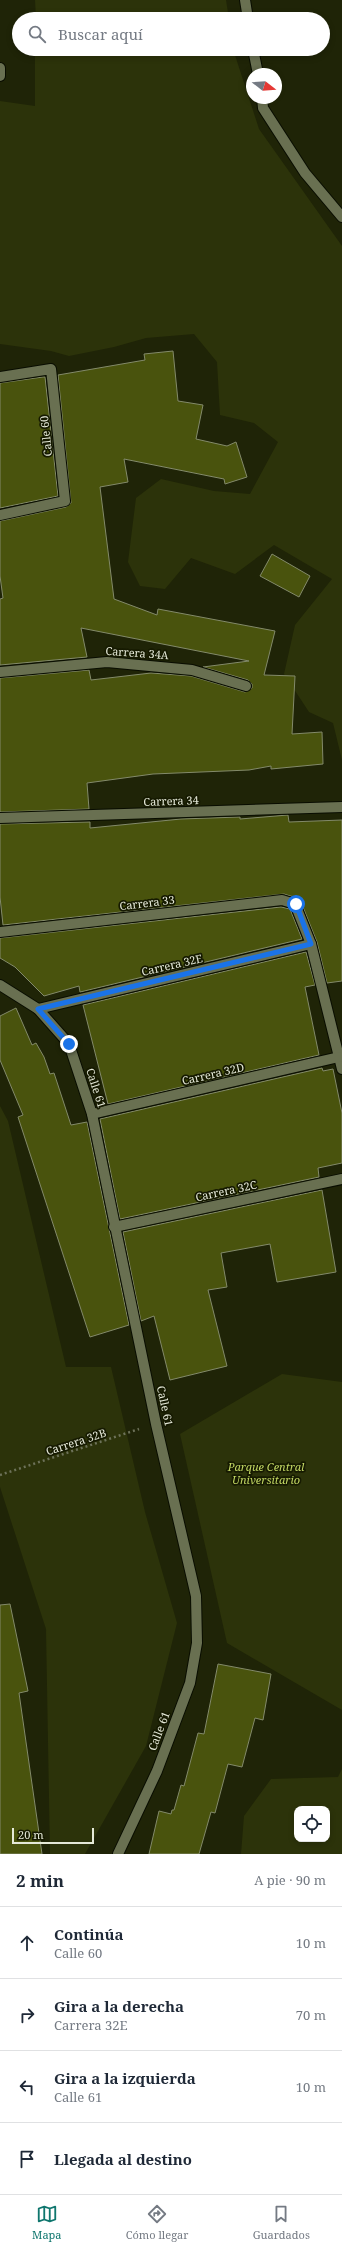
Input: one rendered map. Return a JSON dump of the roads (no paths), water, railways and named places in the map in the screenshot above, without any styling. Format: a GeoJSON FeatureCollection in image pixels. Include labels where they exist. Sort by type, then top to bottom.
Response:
{"type":"FeatureCollection","features":[{"type":"Feature","properties":{"kind":"street"},"geometry":{"type":"LineString","coordinates":[[245,0],[247,12]]}},
{"type":"Feature","properties":{"kind":"street"},"geometry":{"type":"LineString","coordinates":[[254,56],[257,68]]}},
{"type":"Feature","properties":{"kind":"street"},"geometry":{"type":"LineString","coordinates":[[263,104],[263,108],[305,173],[342,217]]}},
{"type":"Feature","properties":{"kind":"street","name":"Calle 60"},"geometry":{"type":"LineString","coordinates":[[0,377],[51,369],[65,501],[0,515]]}},
{"type":"Feature","properties":{"kind":"street","name":"Carrera 34A"},"geometry":{"type":"LineString","coordinates":[[0,672],[107,662],[192,670],[246,686]]}},
{"type":"Feature","properties":{"kind":"street","name":"Carrera 34"},"geometry":{"type":"LineString","coordinates":[[0,818],[342,807]]}},
{"type":"Feature","properties":{"kind":"street","name":"Carrera 33"},"geometry":{"type":"LineString","coordinates":[[0,932],[282,900],[296,904],[311,944]]}},
{"type":"Feature","properties":{"kind":"street"},"geometry":{"type":"LineString","coordinates":[[311,944],[342,1069]]}},
{"type":"Feature","properties":{"kind":"street","name":"Carrera 32E"},"geometry":{"type":"LineString","coordinates":[[38,1009],[311,944]]}},
{"type":"Feature","properties":{"kind":"street","name":"Calle 61"},"geometry":{"type":"LineString","coordinates":[[0,985],[38,1009],[69,1044],[92,1114],[114,1227],[156,1424],[196,1596],[197,1643],[190,1683],[157,1771],[118,1854]]}},
{"type":"Feature","properties":{"kind":"street","name":"Carrera 32D"},"geometry":{"type":"LineString","coordinates":[[92,1114],[339,1057]]}},
{"type":"Feature","properties":{"kind":"street","name":"Carrera 32C"},"geometry":{"type":"LineString","coordinates":[[114,1227],[342,1179]]}},
{"type":"Feature","properties":{"kind":"park label","name":"Parque Central Universitario"},"geometry":{"type":"Point","coordinates":[266,1473]}}]}
